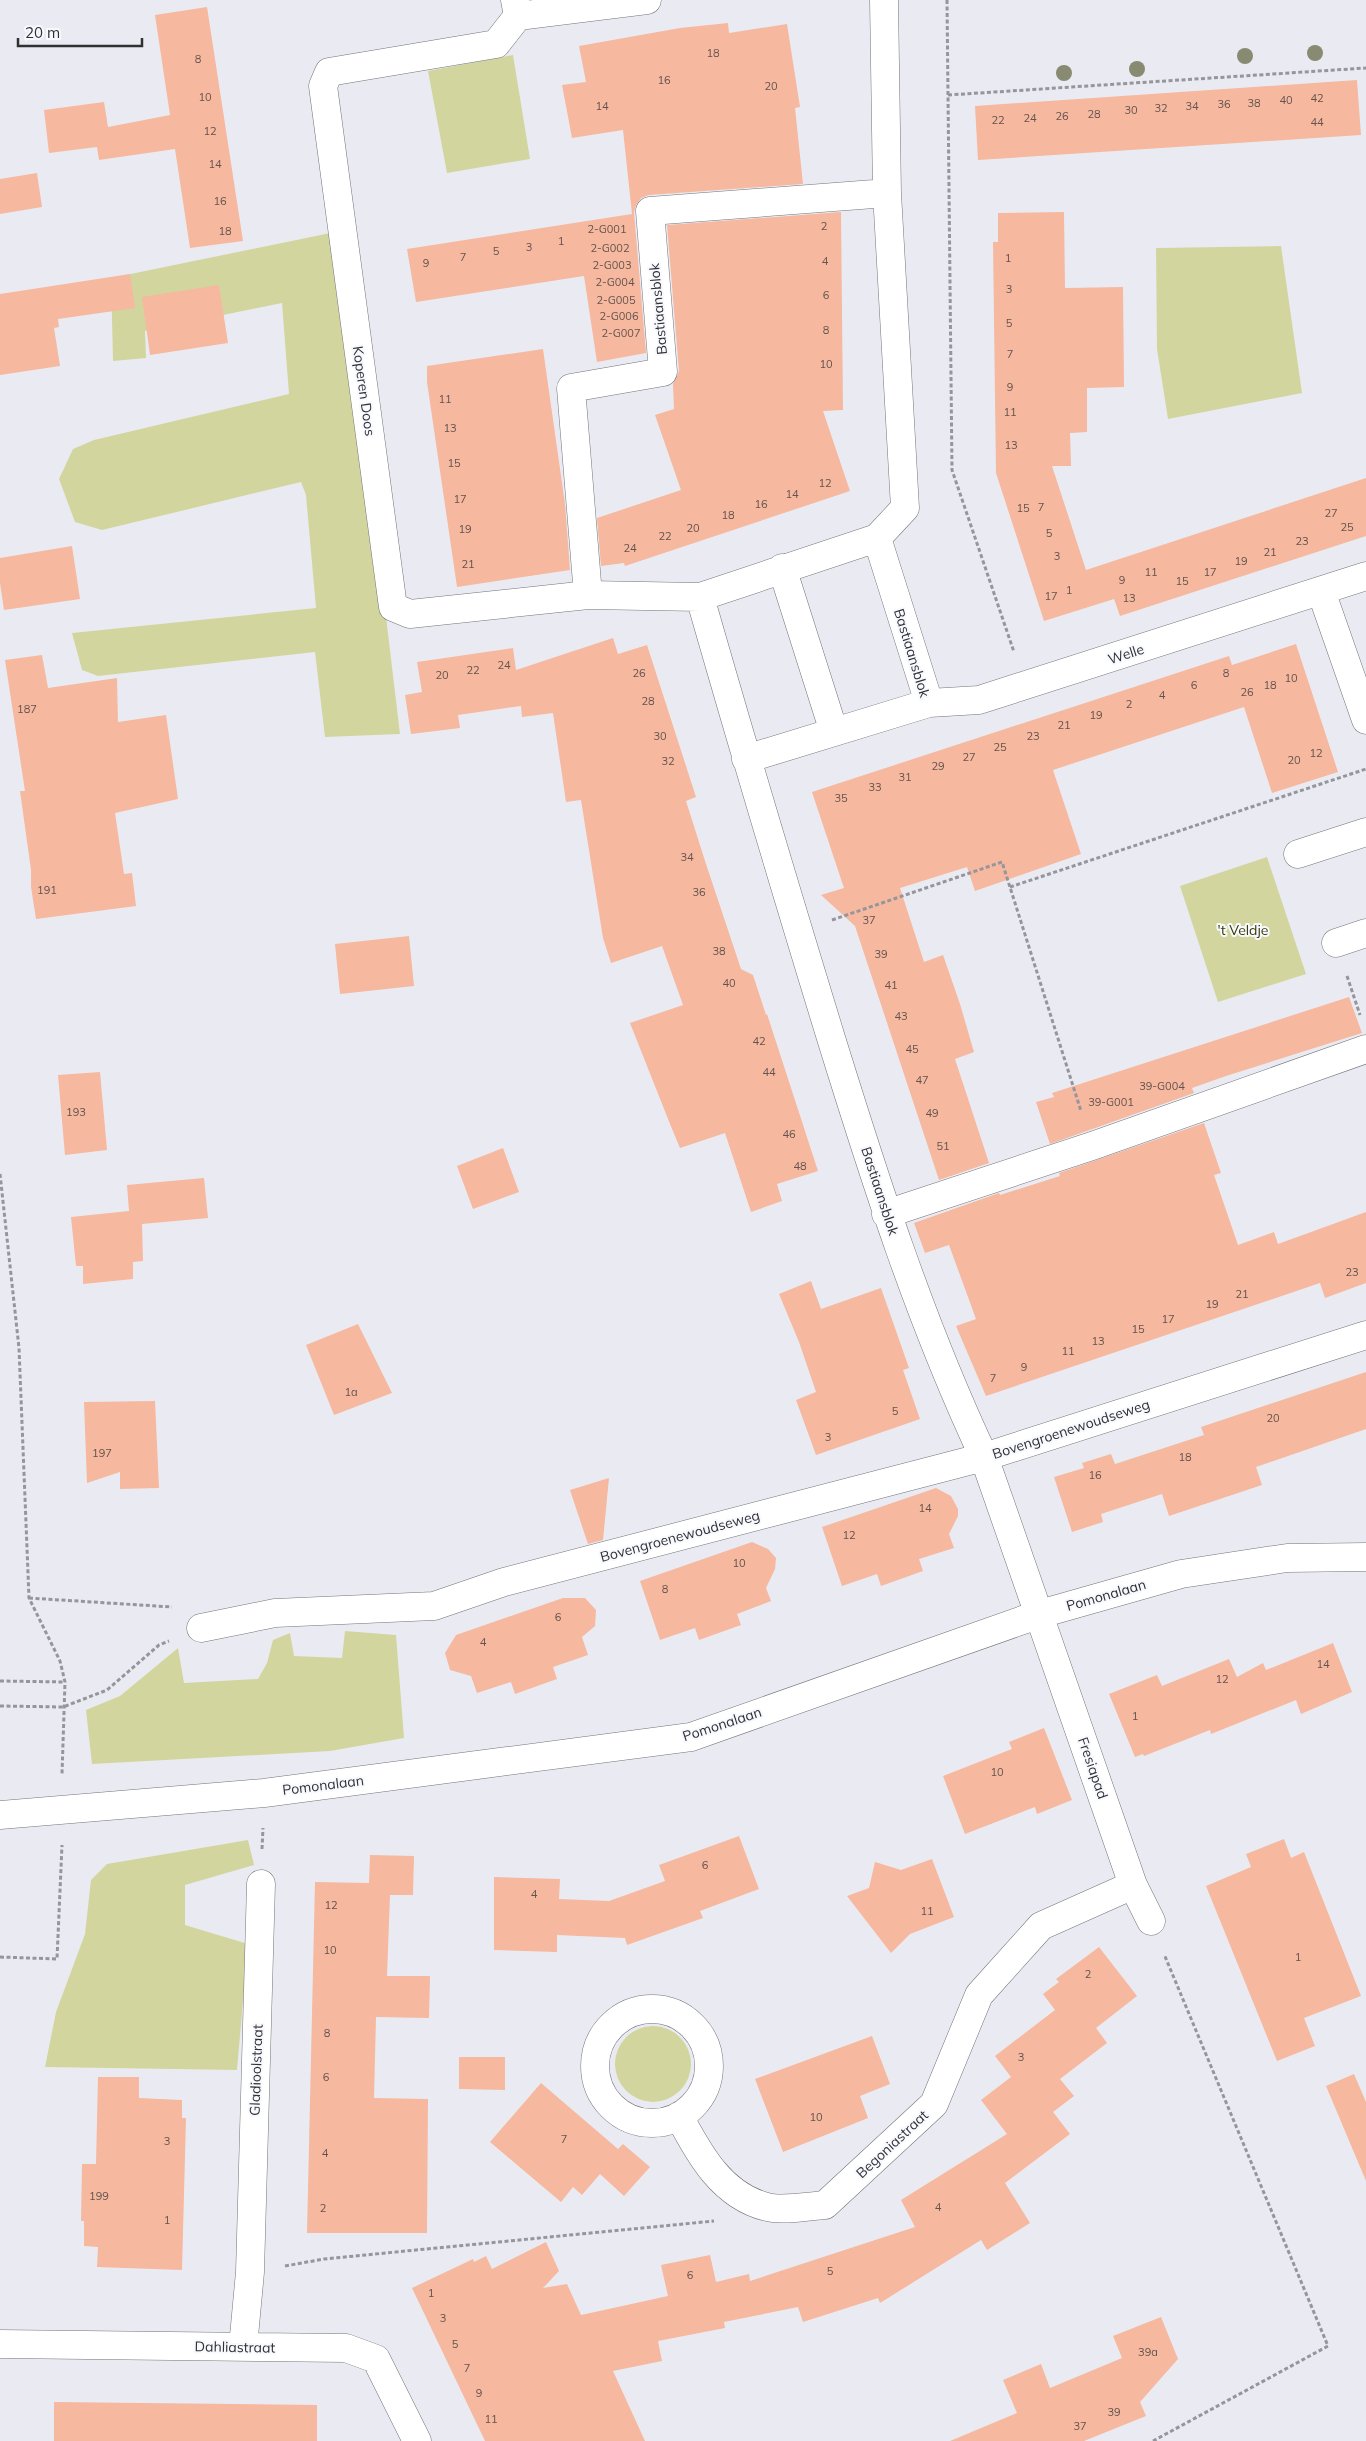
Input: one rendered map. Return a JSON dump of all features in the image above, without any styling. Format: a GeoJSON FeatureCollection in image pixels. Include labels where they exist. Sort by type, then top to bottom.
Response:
{"type":"FeatureCollection","features":[{"type":"Feature","properties":{"kind":"street"},"geometry":{"type":"LineString","coordinates":[[517,8],[647,0]]}},
{"type":"Feature","properties":{"kind":"street"},"geometry":{"type":"LineString","coordinates":[[700,597],[782,568],[877,538],[905,508],[887,193],[884,0]]}},
{"type":"Feature","properties":{"kind":"street","name":"Koperen Doos"},"geometry":{"type":"LineString","coordinates":[[517,8],[496,44],[329,72],[322,86],[393,607],[410,614],[588,595],[700,597]]}},
{"type":"Feature","properties":{"kind":"street","name":"Bastiaansblok"},"geometry":{"type":"LineString","coordinates":[[588,595],[571,388],[663,372],[650,211],[887,193]]}},
{"type":"Feature","properties":{"kind":"street","name":"Bastiaansblok"},"geometry":{"type":"LineString","coordinates":[[746,759],[928,703],[877,538]]}},
{"type":"Feature","properties":{"kind":"street"},"geometry":{"type":"LineString","coordinates":[[782,568],[834,732]]}},
{"type":"Feature","properties":{"kind":"street","name":"Welle"},"geometry":{"type":"LineString","coordinates":[[928,703],[978,700],[1366,576]]}},
{"type":"Feature","properties":{"kind":"street"},"geometry":{"type":"LineString","coordinates":[[1321,591],[1366,720]]}},
{"type":"Feature","properties":{"kind":"street","name":"Bastiaansblok"},"geometry":{"type":"LineString","coordinates":[[700,597],[746,759],[886,1214],[953,1391],[984,1456],[1040,1614]]}},
{"type":"Feature","properties":{"kind":"street"},"geometry":{"type":"LineString","coordinates":[[1298,854],[1366,832]]}},
{"type":"Feature","properties":{"kind":"street"},"geometry":{"type":"LineString","coordinates":[[1336,943],[1366,933]]}},
{"type":"Feature","properties":{"kind":"street"},"geometry":{"type":"LineString","coordinates":[[886,1214],[1092,1146],[1364,1036]]}},
{"type":"Feature","properties":{"kind":"street","name":"Bovengroenewoudseweg"},"geometry":{"type":"LineString","coordinates":[[202,1628],[276,1613],[434,1606],[504,1582],[984,1456],[1366,1334]]}},
{"type":"Feature","properties":{"kind":"street","name":"Pomonalaan"},"geometry":{"type":"LineString","coordinates":[[0,1815],[264,1793],[691,1737],[1040,1614],[1181,1574],[1287,1558],[1366,1557]]}},
{"type":"Feature","properties":{"kind":"street","name":"Fresiapad"},"geometry":{"type":"LineString","coordinates":[[1040,1614],[1133,1884],[1151,1921]]}},
{"type":"Feature","properties":{"kind":"street","name":"Gladioolstraat"},"geometry":{"type":"LineString","coordinates":[[243,2347],[250,2272],[261,1884]]}},
{"type":"Feature","properties":{"kind":"street","name":"Begoniastraat"},"geometry":{"type":"LineString","coordinates":[[679,2116],[700,2156],[731,2191],[768,2208],[825,2205],[934,2104],[979,1995],[1041,1926],[1133,1884]]}},
{"type":"Feature","properties":{"kind":"street"},"geometry":{"type":"LineString","coordinates":[[656,2009],[673,2013],[689,2023],[701,2036],[708,2054],[709,2072],[704,2090],[694,2104],[679,2116],[661,2122],[642,2123],[623,2116],[608,2103],[598,2087],[594,2068],[597,2049],[606,2031],[620,2018],[637,2011],[656,2009]]}},
{"type":"Feature","properties":{"kind":"street","name":"Dahliastraat"},"geometry":{"type":"LineString","coordinates":[[0,2344],[346,2348],[376,2359],[417,2441]]}},
{"type":"Feature","properties":{"kind":"path"},"geometry":{"type":"LineString","coordinates":[[947,0],[952,470],[1026,686]]}},
{"type":"Feature","properties":{"kind":"path"},"geometry":{"type":"LineString","coordinates":[[948,95],[1366,68]]}},
{"type":"Feature","properties":{"kind":"path"},"geometry":{"type":"LineString","coordinates":[[1010,886],[1366,769]]}},
{"type":"Feature","properties":{"kind":"path"},"geometry":{"type":"LineString","coordinates":[[798,931],[1002,862],[1092,1146]]}},
{"type":"Feature","properties":{"kind":"path"},"geometry":{"type":"LineString","coordinates":[[1336,943],[1364,1036]]}},
{"type":"Feature","properties":{"kind":"path"},"geometry":{"type":"LineString","coordinates":[[0,1174],[19,1348],[29,1598],[60,1661],[65,1682],[63,1707],[62,1866],[57,1959],[0,1957]]}},
{"type":"Feature","properties":{"kind":"path"},"geometry":{"type":"LineString","coordinates":[[0,1706],[63,1707],[107,1690],[159,1645],[202,1628],[182,1607],[29,1598]]}},
{"type":"Feature","properties":{"kind":"path"},"geometry":{"type":"LineString","coordinates":[[0,1681],[65,1682]]}},
{"type":"Feature","properties":{"kind":"path"},"geometry":{"type":"LineString","coordinates":[[261,1884],[264,1793]]}},
{"type":"Feature","properties":{"kind":"path"},"geometry":{"type":"LineString","coordinates":[[1151,1921],[1328,2346],[1153,2441]]}},
{"type":"Feature","properties":{"kind":"path"},"geometry":{"type":"LineString","coordinates":[[324,2259],[730,2219],[768,2208]]}},
{"type":"Feature","properties":{"kind":"green space"},"geometry":{"type":"Polygon","coordinates":[[[513,55],[530,159],[447,173],[428,71],[513,55]]]}},
{"type":"Feature","properties":{"kind":"green space"},"geometry":{"type":"Polygon","coordinates":[[[340,231],[400,734],[325,737],[315,652],[98,676],[82,670],[72,633],[316,608],[306,495],[301,482],[102,530],[75,522],[59,479],[73,449],[94,440],[289,394],[282,303],[145,331],[146,358],[113,361],[111,278],[340,231]]]}},
{"type":"Feature","properties":{"kind":"green space"},"geometry":{"type":"Polygon","coordinates":[[[1281,246],[1302,393],[1168,419],[1157,349],[1156,248],[1281,246]]]}},
{"type":"Feature","properties":{"kind":"green space","name":"'t Veldje"},"geometry":{"type":"Polygon","coordinates":[[[1267,857],[1306,974],[1218,1002],[1180,886],[1267,857]]]}},
{"type":"Feature","properties":{"kind":"green space"},"geometry":{"type":"Polygon","coordinates":[[[345,1631],[396,1635],[404,1738],[330,1751],[92,1764],[86,1710],[120,1696],[178,1648],[184,1683],[258,1679],[267,1663],[273,1640],[290,1633],[294,1656],[342,1658],[345,1631]]]}},
{"type":"Feature","properties":{"kind":"green space"},"geometry":{"type":"Polygon","coordinates":[[[248,1840],[254,1865],[185,1885],[185,1925],[248,1944],[237,2070],[45,2067],[56,2012],[85,1934],[91,1880],[107,1864],[248,1840]]]}},
{"type":"Feature","properties":{"kind":"green space"},"geometry":{"type":"Polygon","coordinates":[[[653,2026],[667,2029],[680,2037],[688,2050],[691,2064],[688,2078],[680,2091],[667,2099],[653,2102],[639,2099],[626,2091],[618,2078],[615,2064],[618,2050],[626,2037],[639,2029],[653,2026]]]}},
{"type":"Feature","properties":{"kind":"building"},"geometry":{"type":"Polygon","coordinates":[[[207,7],[243,241],[190,248],[175,149],[99,160],[97,147],[49,153],[44,110],[104,102],[108,127],[170,115],[155,15],[207,7]]]}},
{"type":"Feature","properties":{"kind":"building"},"geometry":{"type":"Polygon","coordinates":[[[728,23],[729,33],[787,24],[800,107],[795,108],[803,184],[649,195],[641,198],[634,212],[646,353],[597,362],[584,276],[416,302],[407,249],[632,214],[623,130],[572,138],[562,85],[586,82],[579,46],[680,28],[728,23]]]}},
{"type":"Feature","properties":{"kind":"building"},"geometry":{"type":"Polygon","coordinates":[[[1357,80],[1361,135],[978,160],[975,106],[1357,80]]]}},
{"type":"Feature","properties":{"kind":"building"},"geometry":{"type":"Polygon","coordinates":[[[37,173],[42,207],[0,214],[0,179],[37,173]]]}},
{"type":"Feature","properties":{"kind":"building"},"geometry":{"type":"Polygon","coordinates":[[[841,212],[843,410],[823,411],[850,491],[625,566],[624,563],[601,566],[597,518],[681,490],[655,415],[674,409],[673,384],[679,371],[667,225],[841,212]]]}},
{"type":"Feature","properties":{"kind":"building"},"geometry":{"type":"Polygon","coordinates":[[[1064,212],[1065,288],[1123,287],[1124,387],[1087,388],[1087,432],[1070,433],[1071,466],[1052,466],[1086,570],[1366,478],[1366,536],[1120,616],[1114,599],[1044,621],[996,473],[993,242],[998,242],[998,213],[1064,212]]]}},
{"type":"Feature","properties":{"kind":"building"},"geometry":{"type":"Polygon","coordinates":[[[130,274],[135,308],[58,319],[59,327],[54,328],[60,366],[0,375],[0,294],[130,274]]]}},
{"type":"Feature","properties":{"kind":"building"},"geometry":{"type":"Polygon","coordinates":[[[219,285],[228,343],[150,355],[142,297],[219,285]]]}},
{"type":"Feature","properties":{"kind":"building"},"geometry":{"type":"Polygon","coordinates":[[[543,349],[565,504],[570,570],[457,587],[427,382],[427,366],[543,349]]]}},
{"type":"Feature","properties":{"kind":"building"},"geometry":{"type":"Polygon","coordinates":[[[72,546],[80,599],[4,610],[0,583],[0,558],[72,546]]]}},
{"type":"Feature","properties":{"kind":"building"},"geometry":{"type":"Polygon","coordinates":[[[613,638],[618,654],[647,645],[696,797],[686,801],[706,864],[741,969],[753,975],[818,1171],[777,1184],[782,1201],[751,1212],[725,1133],[680,1148],[670,1124],[630,1023],[683,1005],[662,946],[611,963],[603,938],[581,800],[566,802],[553,713],[522,717],[521,706],[458,715],[460,728],[411,734],[405,695],[422,692],[417,662],[513,648],[516,670],[613,638]]]}},
{"type":"Feature","properties":{"kind":"building"},"geometry":{"type":"Polygon","coordinates":[[[1296,644],[1338,772],[1272,793],[1244,707],[1053,770],[1081,854],[975,891],[967,867],[900,888],[924,962],[943,955],[960,1004],[974,1052],[955,1059],[989,1163],[939,1180],[855,926],[821,895],[844,888],[812,792],[1229,656],[1232,665],[1296,644]]]}},
{"type":"Feature","properties":{"kind":"building"},"geometry":{"type":"Polygon","coordinates":[[[42,655],[48,688],[117,678],[118,722],[166,715],[178,799],[115,813],[124,874],[132,873],[136,906],[36,919],[20,791],[25,791],[5,660],[42,655]]]}},
{"type":"Feature","properties":{"kind":"building"},"geometry":{"type":"Polygon","coordinates":[[[409,936],[414,986],[340,994],[335,944],[409,936]]]}},
{"type":"Feature","properties":{"kind":"building"},"geometry":{"type":"Polygon","coordinates":[[[1349,997],[1362,1033],[1192,1088],[1194,1093],[1050,1144],[1036,1102],[1054,1097],[1052,1093],[1349,997]]]}},
{"type":"Feature","properties":{"kind":"building"},"geometry":{"type":"Polygon","coordinates":[[[100,1072],[107,1150],[65,1155],[58,1075],[100,1072]]]}},
{"type":"Feature","properties":{"kind":"building"},"geometry":{"type":"Polygon","coordinates":[[[1204,1123],[1221,1173],[1214,1175],[1238,1245],[1274,1232],[1278,1244],[1366,1212],[1366,1283],[1325,1298],[1320,1283],[986,1396],[956,1326],[976,1319],[949,1245],[925,1253],[914,1223],[999,1193],[1000,1195],[1060,1176],[1059,1173],[1204,1123]]]}},
{"type":"Feature","properties":{"kind":"building"},"geometry":{"type":"Polygon","coordinates":[[[503,1148],[519,1192],[473,1209],[457,1166],[503,1148]]]}},
{"type":"Feature","properties":{"kind":"building"},"geometry":{"type":"Polygon","coordinates":[[[204,1178],[208,1218],[142,1224],[143,1261],[133,1262],[133,1279],[83,1284],[83,1266],[76,1266],[71,1217],[129,1211],[127,1185],[204,1178]]]}},
{"type":"Feature","properties":{"kind":"building"},"geometry":{"type":"Polygon","coordinates":[[[811,1281],[821,1309],[881,1288],[909,1368],[903,1370],[920,1419],[816,1455],[796,1400],[816,1392],[799,1342],[779,1294],[811,1281]]]}},
{"type":"Feature","properties":{"kind":"building"},"geometry":{"type":"Polygon","coordinates":[[[358,1324],[392,1393],[334,1415],[306,1345],[358,1324]]]}},
{"type":"Feature","properties":{"kind":"building"},"geometry":{"type":"Polygon","coordinates":[[[1366,1372],[1366,1429],[1256,1467],[1262,1485],[1169,1516],[1162,1494],[1101,1514],[1103,1522],[1072,1532],[1054,1477],[1084,1468],[1082,1463],[1111,1454],[1115,1464],[1204,1435],[1201,1427],[1366,1372]]]}},
{"type":"Feature","properties":{"kind":"building"},"geometry":{"type":"Polygon","coordinates":[[[155,1401],[159,1488],[120,1489],[120,1472],[87,1483],[84,1402],[155,1401]]]}},
{"type":"Feature","properties":{"kind":"building"},"geometry":{"type":"Polygon","coordinates":[[[609,1478],[603,1540],[588,1544],[570,1490],[609,1478]]]}},
{"type":"Feature","properties":{"kind":"building"},"geometry":{"type":"Polygon","coordinates":[[[936,1488],[951,1496],[958,1509],[958,1516],[949,1534],[954,1548],[919,1559],[923,1571],[881,1586],[877,1574],[842,1586],[822,1527],[936,1488]]]}},
{"type":"Feature","properties":{"kind":"building"},"geometry":{"type":"Polygon","coordinates":[[[752,1542],[768,1549],[776,1558],[775,1569],[766,1588],[771,1601],[737,1614],[741,1625],[699,1640],[695,1628],[660,1640],[640,1581],[752,1542]]]}},
{"type":"Feature","properties":{"kind":"building"},"geometry":{"type":"Polygon","coordinates":[[[563,1598],[585,1598],[596,1610],[595,1626],[582,1637],[588,1655],[553,1667],[557,1679],[515,1694],[511,1682],[477,1693],[471,1676],[450,1670],[445,1653],[456,1635],[563,1598]]]}},
{"type":"Feature","properties":{"kind":"building"},"geometry":{"type":"Polygon","coordinates":[[[1333,1643],[1352,1692],[1301,1714],[1296,1700],[1211,1734],[1210,1730],[1144,1756],[1143,1754],[1135,1757],[1109,1694],[1157,1675],[1162,1686],[1229,1659],[1237,1677],[1263,1663],[1266,1670],[1333,1643]]]}},
{"type":"Feature","properties":{"kind":"building"},"geometry":{"type":"Polygon","coordinates":[[[1044,1728],[1072,1800],[1037,1814],[1035,1807],[965,1834],[943,1776],[1012,1749],[1009,1742],[1044,1728]]]}},
{"type":"Feature","properties":{"kind":"building"},"geometry":{"type":"Polygon","coordinates":[[[739,1836],[759,1889],[700,1911],[703,1918],[627,1945],[625,1938],[557,1935],[557,1952],[494,1950],[494,1877],[560,1879],[559,1899],[609,1901],[665,1881],[659,1865],[739,1836]]]}},
{"type":"Feature","properties":{"kind":"building"},"geometry":{"type":"Polygon","coordinates":[[[1284,1839],[1291,1858],[1304,1852],[1361,1996],[1304,2018],[1315,2046],[1277,2061],[1206,1886],[1251,1867],[1246,1854],[1284,1839]]]}},
{"type":"Feature","properties":{"kind":"building"},"geometry":{"type":"Polygon","coordinates":[[[370,1855],[414,1856],[413,1895],[390,1895],[387,1976],[430,1976],[429,2018],[376,2017],[374,2098],[428,2099],[427,2233],[307,2233],[315,1882],[369,1883],[370,1855]]]}},
{"type":"Feature","properties":{"kind":"building"},"geometry":{"type":"Polygon","coordinates":[[[932,1859],[954,1917],[910,1934],[891,1953],[847,1896],[869,1888],[875,1862],[901,1870],[932,1859]]]}},
{"type":"Feature","properties":{"kind":"building"},"geometry":{"type":"Polygon","coordinates":[[[1099,1947],[1137,1996],[1096,2028],[1107,2043],[1060,2079],[1074,2096],[1053,2112],[1070,2134],[1005,2183],[1030,2223],[987,2250],[981,2240],[880,2303],[878,2298],[803,2322],[798,2307],[724,2322],[725,2328],[658,2341],[662,2361],[613,2371],[645,2441],[485,2441],[412,2288],[473,2259],[474,2262],[486,2256],[492,2269],[546,2242],[559,2271],[543,2288],[567,2284],[581,2315],[668,2296],[661,2265],[710,2255],[716,2282],[749,2274],[750,2281],[915,2227],[901,2200],[1007,2134],[981,2100],[1011,2077],[995,2056],[1055,2010],[1043,1994],[1059,1982],[1056,1979],[1099,1947]]]}},
{"type":"Feature","properties":{"kind":"building"},"geometry":{"type":"Polygon","coordinates":[[[872,2036],[890,2084],[860,2096],[868,2118],[783,2152],[755,2079],[872,2036]]]}},
{"type":"Feature","properties":{"kind":"building"},"geometry":{"type":"Polygon","coordinates":[[[459,2057],[505,2057],[505,2090],[459,2089],[459,2057]]]}},
{"type":"Feature","properties":{"kind":"building"},"geometry":{"type":"Polygon","coordinates":[[[1354,2074],[1366,2102],[1366,2181],[1326,2086],[1354,2074]]]}},
{"type":"Feature","properties":{"kind":"building"},"geometry":{"type":"Polygon","coordinates":[[[98,2077],[139,2077],[139,2098],[182,2100],[182,2118],[186,2118],[182,2270],[97,2267],[98,2247],[84,2246],[84,2221],[81,2221],[82,2164],[96,2164],[98,2077]]]}},
{"type":"Feature","properties":{"kind":"building"},"geometry":{"type":"Polygon","coordinates":[[[541,2083],[618,2149],[623,2144],[650,2167],[624,2196],[600,2174],[582,2195],[573,2187],[561,2202],[490,2142],[541,2083]]]}},
{"type":"Feature","properties":{"kind":"building"},"geometry":{"type":"Polygon","coordinates":[[[1161,2317],[1178,2359],[1140,2402],[1146,2416],[1084,2441],[950,2441],[1017,2413],[1003,2380],[1041,2364],[1050,2388],[1122,2358],[1113,2336],[1161,2317]]]}},
{"type":"Feature","properties":{"kind":"building"},"geometry":{"type":"Polygon","coordinates":[[[54,2402],[317,2405],[317,2441],[54,2441],[54,2402]]]}}]}
